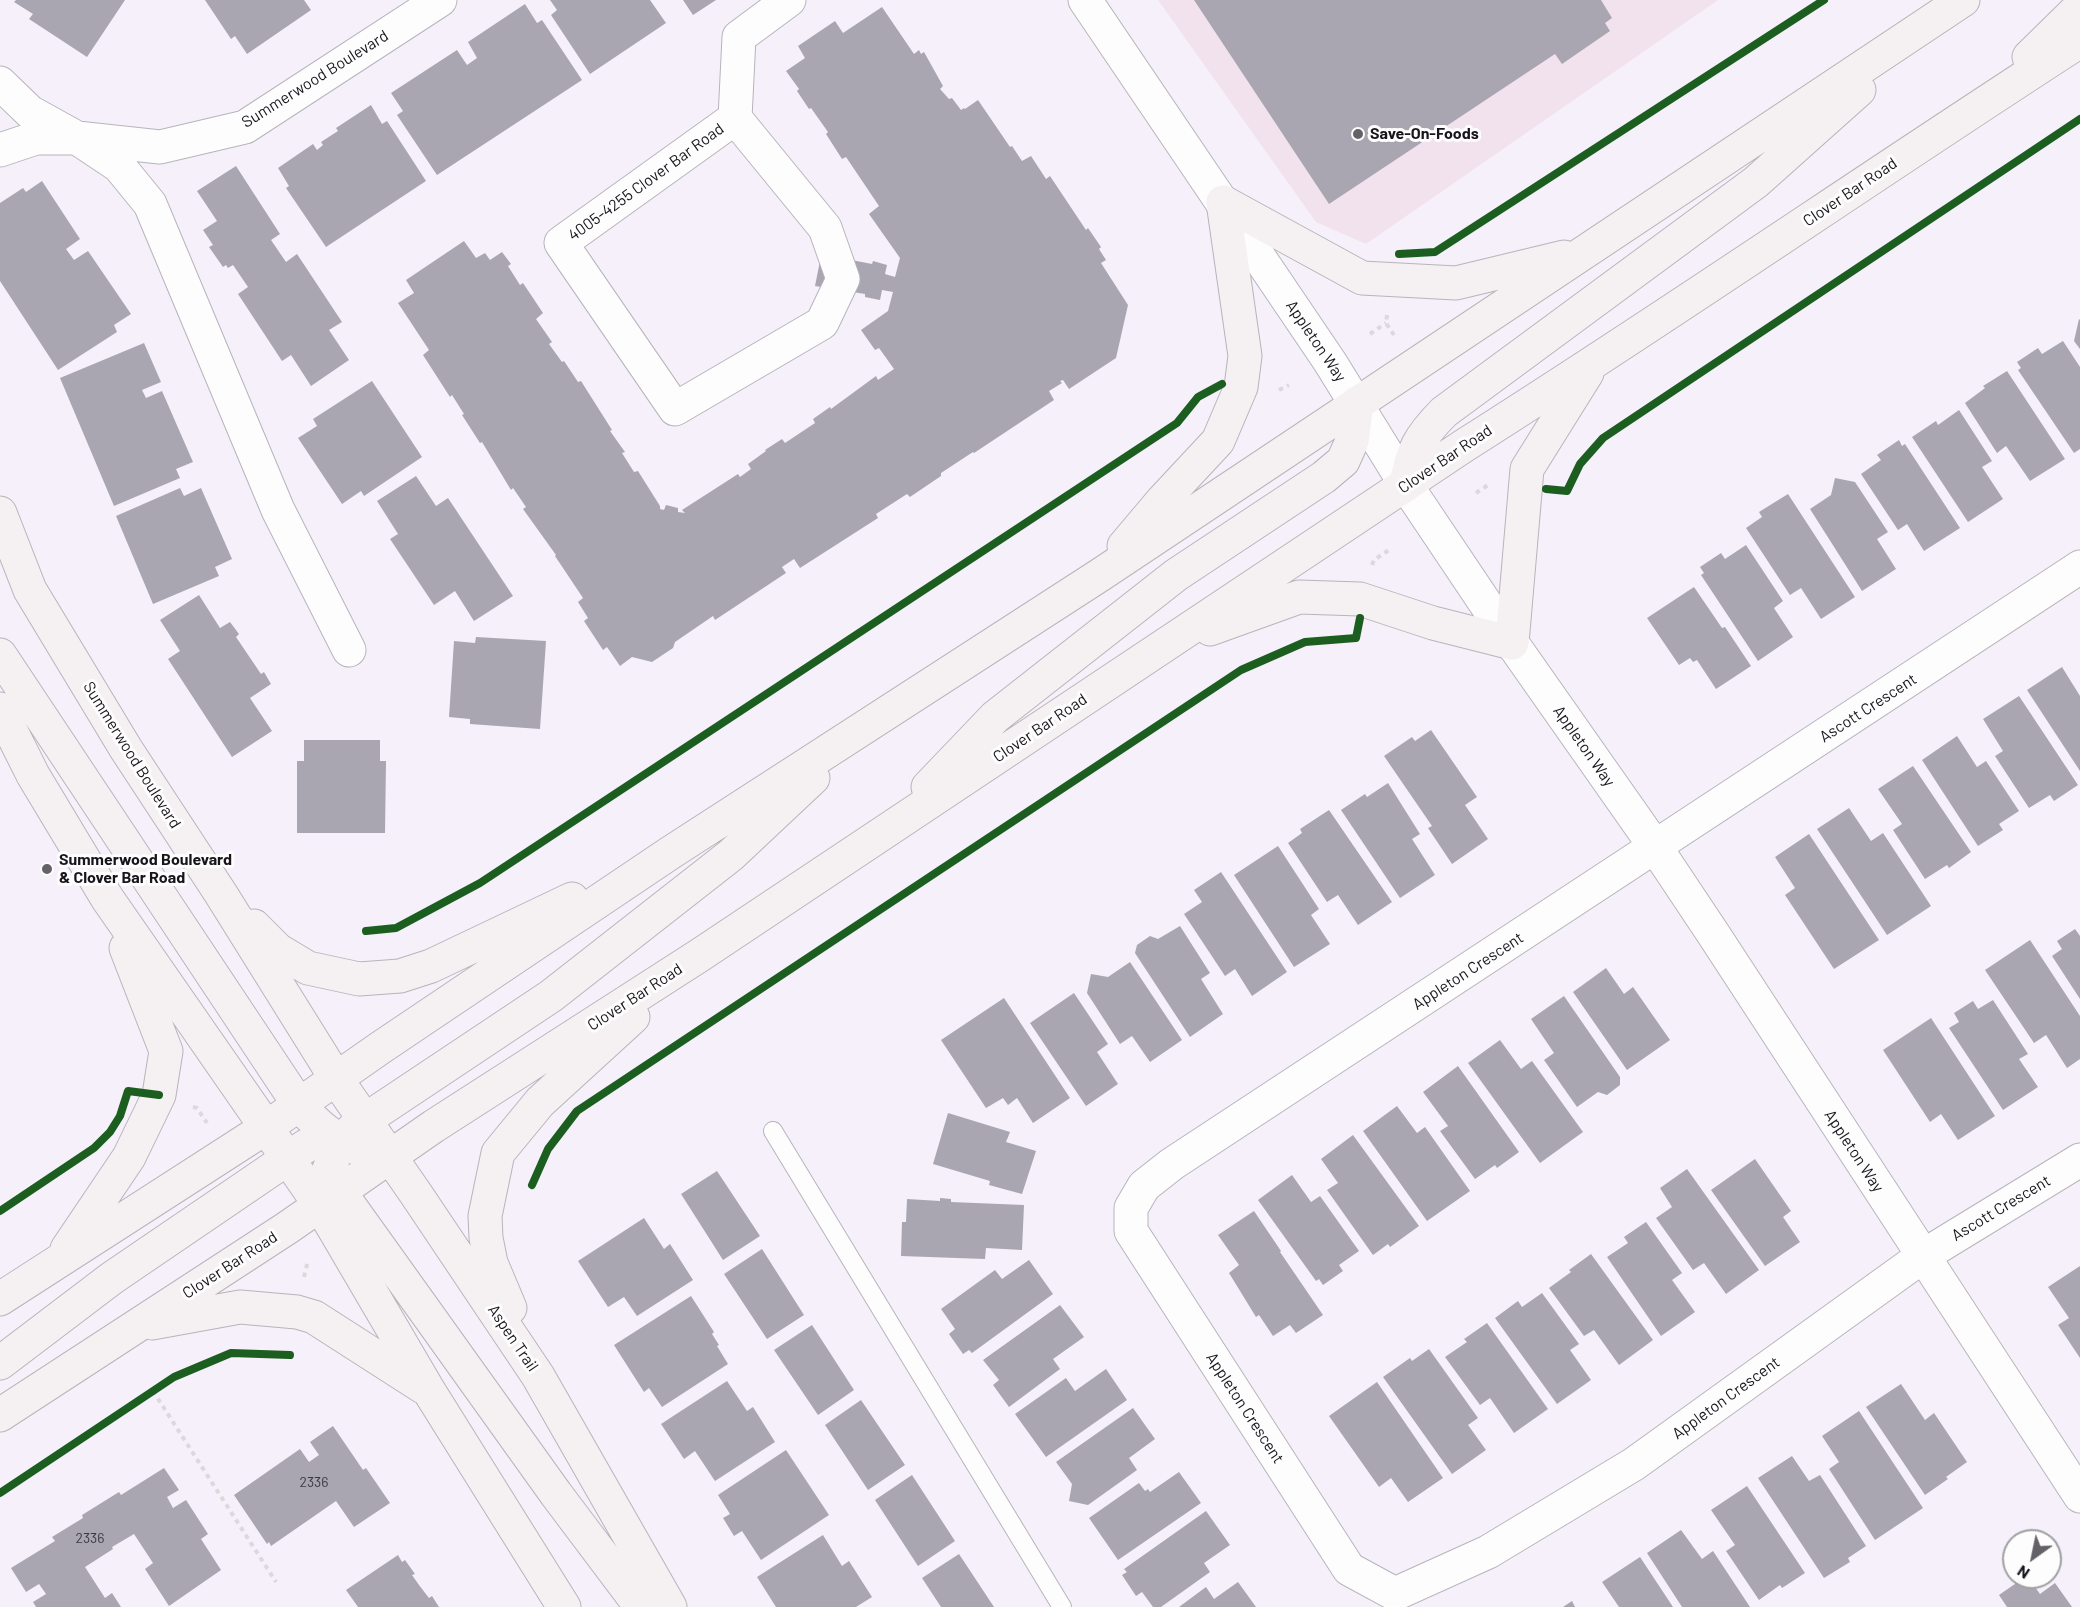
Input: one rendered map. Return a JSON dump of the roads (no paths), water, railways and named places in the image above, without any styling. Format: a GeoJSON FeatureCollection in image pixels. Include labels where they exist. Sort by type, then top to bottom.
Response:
{"type":"FeatureCollection","features":[{"type":"Feature","properties":{"kind":"main road"},"geometry":{"type":"LineString","coordinates":[[0,1299],[299,1106],[380,1048],[670,853],[1100,575],[1954,7]]}},
{"type":"Feature","properties":{"kind":"main road"},"geometry":{"type":"LineString","coordinates":[[1406,485],[1416,445],[1427,429],[1444,412],[1756,182],[1954,7]]}},
{"type":"Feature","properties":{"kind":"main road"},"geometry":{"type":"LineString","coordinates":[[1976,108],[2080,7]]}},
{"type":"Feature","properties":{"kind":"main road","name":"Clover Bar Road"},"geometry":{"type":"LineString","coordinates":[[0,1415],[139,1325],[329,1190],[390,1157],[700,955],[1161,647],[2080,41]]}},
{"type":"Feature","properties":{"kind":"main road"},"geometry":{"type":"LineString","coordinates":[[1223,202],[1362,278],[1456,284],[1589,250]]}},
{"type":"Feature","properties":{"kind":"main road"},"geometry":{"type":"LineString","coordinates":[[1100,575],[1162,501],[1218,441],[1241,387],[1245,356],[1223,202]]}},
{"type":"Feature","properties":{"kind":"main road"},"geometry":{"type":"LineString","coordinates":[[1161,647],[1299,597],[1360,599],[1512,644],[1527,469],[1593,364]]}},
{"type":"Feature","properties":{"kind":"main road"},"geometry":{"type":"LineString","coordinates":[[887,831],[995,717],[1176,575],[1324,477],[1343,461],[1352,441],[1357,403]]}},
{"type":"Feature","properties":{"kind":"main road","name":"Summerwood Boulevard"},"geometry":{"type":"LineString","coordinates":[[0,513],[30,590],[126,749],[221,894],[337,1080]]}},
{"type":"Feature","properties":{"kind":"main road"},"geometry":{"type":"LineString","coordinates":[[0,655],[299,1106],[329,1190],[429,1391],[564,1607]]}},
{"type":"Feature","properties":{"kind":"main road"},"geometry":{"type":"LineString","coordinates":[[0,709],[33,776],[107,898],[267,1127],[314,1145],[351,1147],[390,1157]]}},
{"type":"Feature","properties":{"kind":"main road"},"geometry":{"type":"LineString","coordinates":[[0,1363],[112,1278],[314,1145],[365,1121],[551,996],[731,855],[873,721]]}},
{"type":"Feature","properties":{"kind":"main road"},"geometry":{"type":"LineString","coordinates":[[221,894],[278,950],[308,968],[359,979],[400,976],[431,966],[670,853]]}},
{"type":"Feature","properties":{"kind":"main road"},"geometry":{"type":"LineString","coordinates":[[59,1260],[129,1157],[159,1095],[166,1051],[107,898]]}},
{"type":"Feature","properties":{"kind":"main road"},"geometry":{"type":"LineString","coordinates":[[538,1376],[491,1263],[486,1238],[485,1216],[498,1153],[540,1102],[700,955]]}},
{"type":"Feature","properties":{"kind":"main road"},"geometry":{"type":"LineString","coordinates":[[314,1145],[334,1115],[337,1080]]}},
{"type":"Feature","properties":{"kind":"main road","name":"Aspen Trail"},"geometry":{"type":"LineString","coordinates":[[337,1080],[538,1376],[670,1607]]}},
{"type":"Feature","properties":{"kind":"main road"},"geometry":{"type":"LineString","coordinates":[[314,1145],[329,1190],[641,1607]]}},
{"type":"Feature","properties":{"kind":"main road"},"geometry":{"type":"LineString","coordinates":[[139,1325],[240,1307],[297,1311],[314,1317],[429,1391]]}},
{"type":"Feature","properties":{"kind":"street","name":"Summerwood Boulevard"},"geometry":{"type":"LineString","coordinates":[[0,150],[36,138],[77,138],[160,147],[245,127],[440,0]]}},
{"type":"Feature","properties":{"kind":"street","name":"4005-4255 Clover Bar Road"},"geometry":{"type":"LineString","coordinates":[[735,118],[561,243],[675,409],[822,323],[843,279],[825,228],[735,118],[739,37],[789,0]]}},
{"type":"Feature","properties":{"kind":"street","name":"Appleton Way"},"geometry":{"type":"LineString","coordinates":[[1085,0],[1357,403],[1406,485],[1512,644],[1656,848],[2080,1496]]}},
{"type":"Feature","properties":{"kind":"street","name":"Summerwood Boulevard"},"geometry":{"type":"LineString","coordinates":[[0,83],[30,112],[77,138]]}},
{"type":"Feature","properties":{"kind":"street"},"geometry":{"type":"LineString","coordinates":[[77,138],[119,166],[150,204],[278,510],[349,650]]}},
{"type":"Feature","properties":{"kind":"street","name":"Ascott Crescent"},"geometry":{"type":"LineString","coordinates":[[1656,848],[2080,567]]}},
{"type":"Feature","properties":{"kind":"street","name":"Appleton Crescent"},"geometry":{"type":"LineString","coordinates":[[1656,848],[1172,1164],[1144,1186],[1131,1208],[1131,1231],[1349,1569],[1395,1594],[1488,1552],[1634,1464],[1923,1256]]}},
{"type":"Feature","properties":{"kind":"street","name":"Ascott Crescent"},"geometry":{"type":"LineString","coordinates":[[1923,1256],[2080,1160]]}},
{"type":"Feature","properties":{"kind":"lane"},"geometry":{"type":"LineString","coordinates":[[772,1131],[1062,1607]]}},
{"type":"Feature","properties":{"kind":"place","name":"Save-On-Foods"},"geometry":{"type":"Point","coordinates":[1358,134]}},
{"type":"Feature","properties":{"kind":"place","name":"Summerwood Boulevard & Clover Bar Road"},"geometry":{"type":"Point","coordinates":[47,869]}}]}
